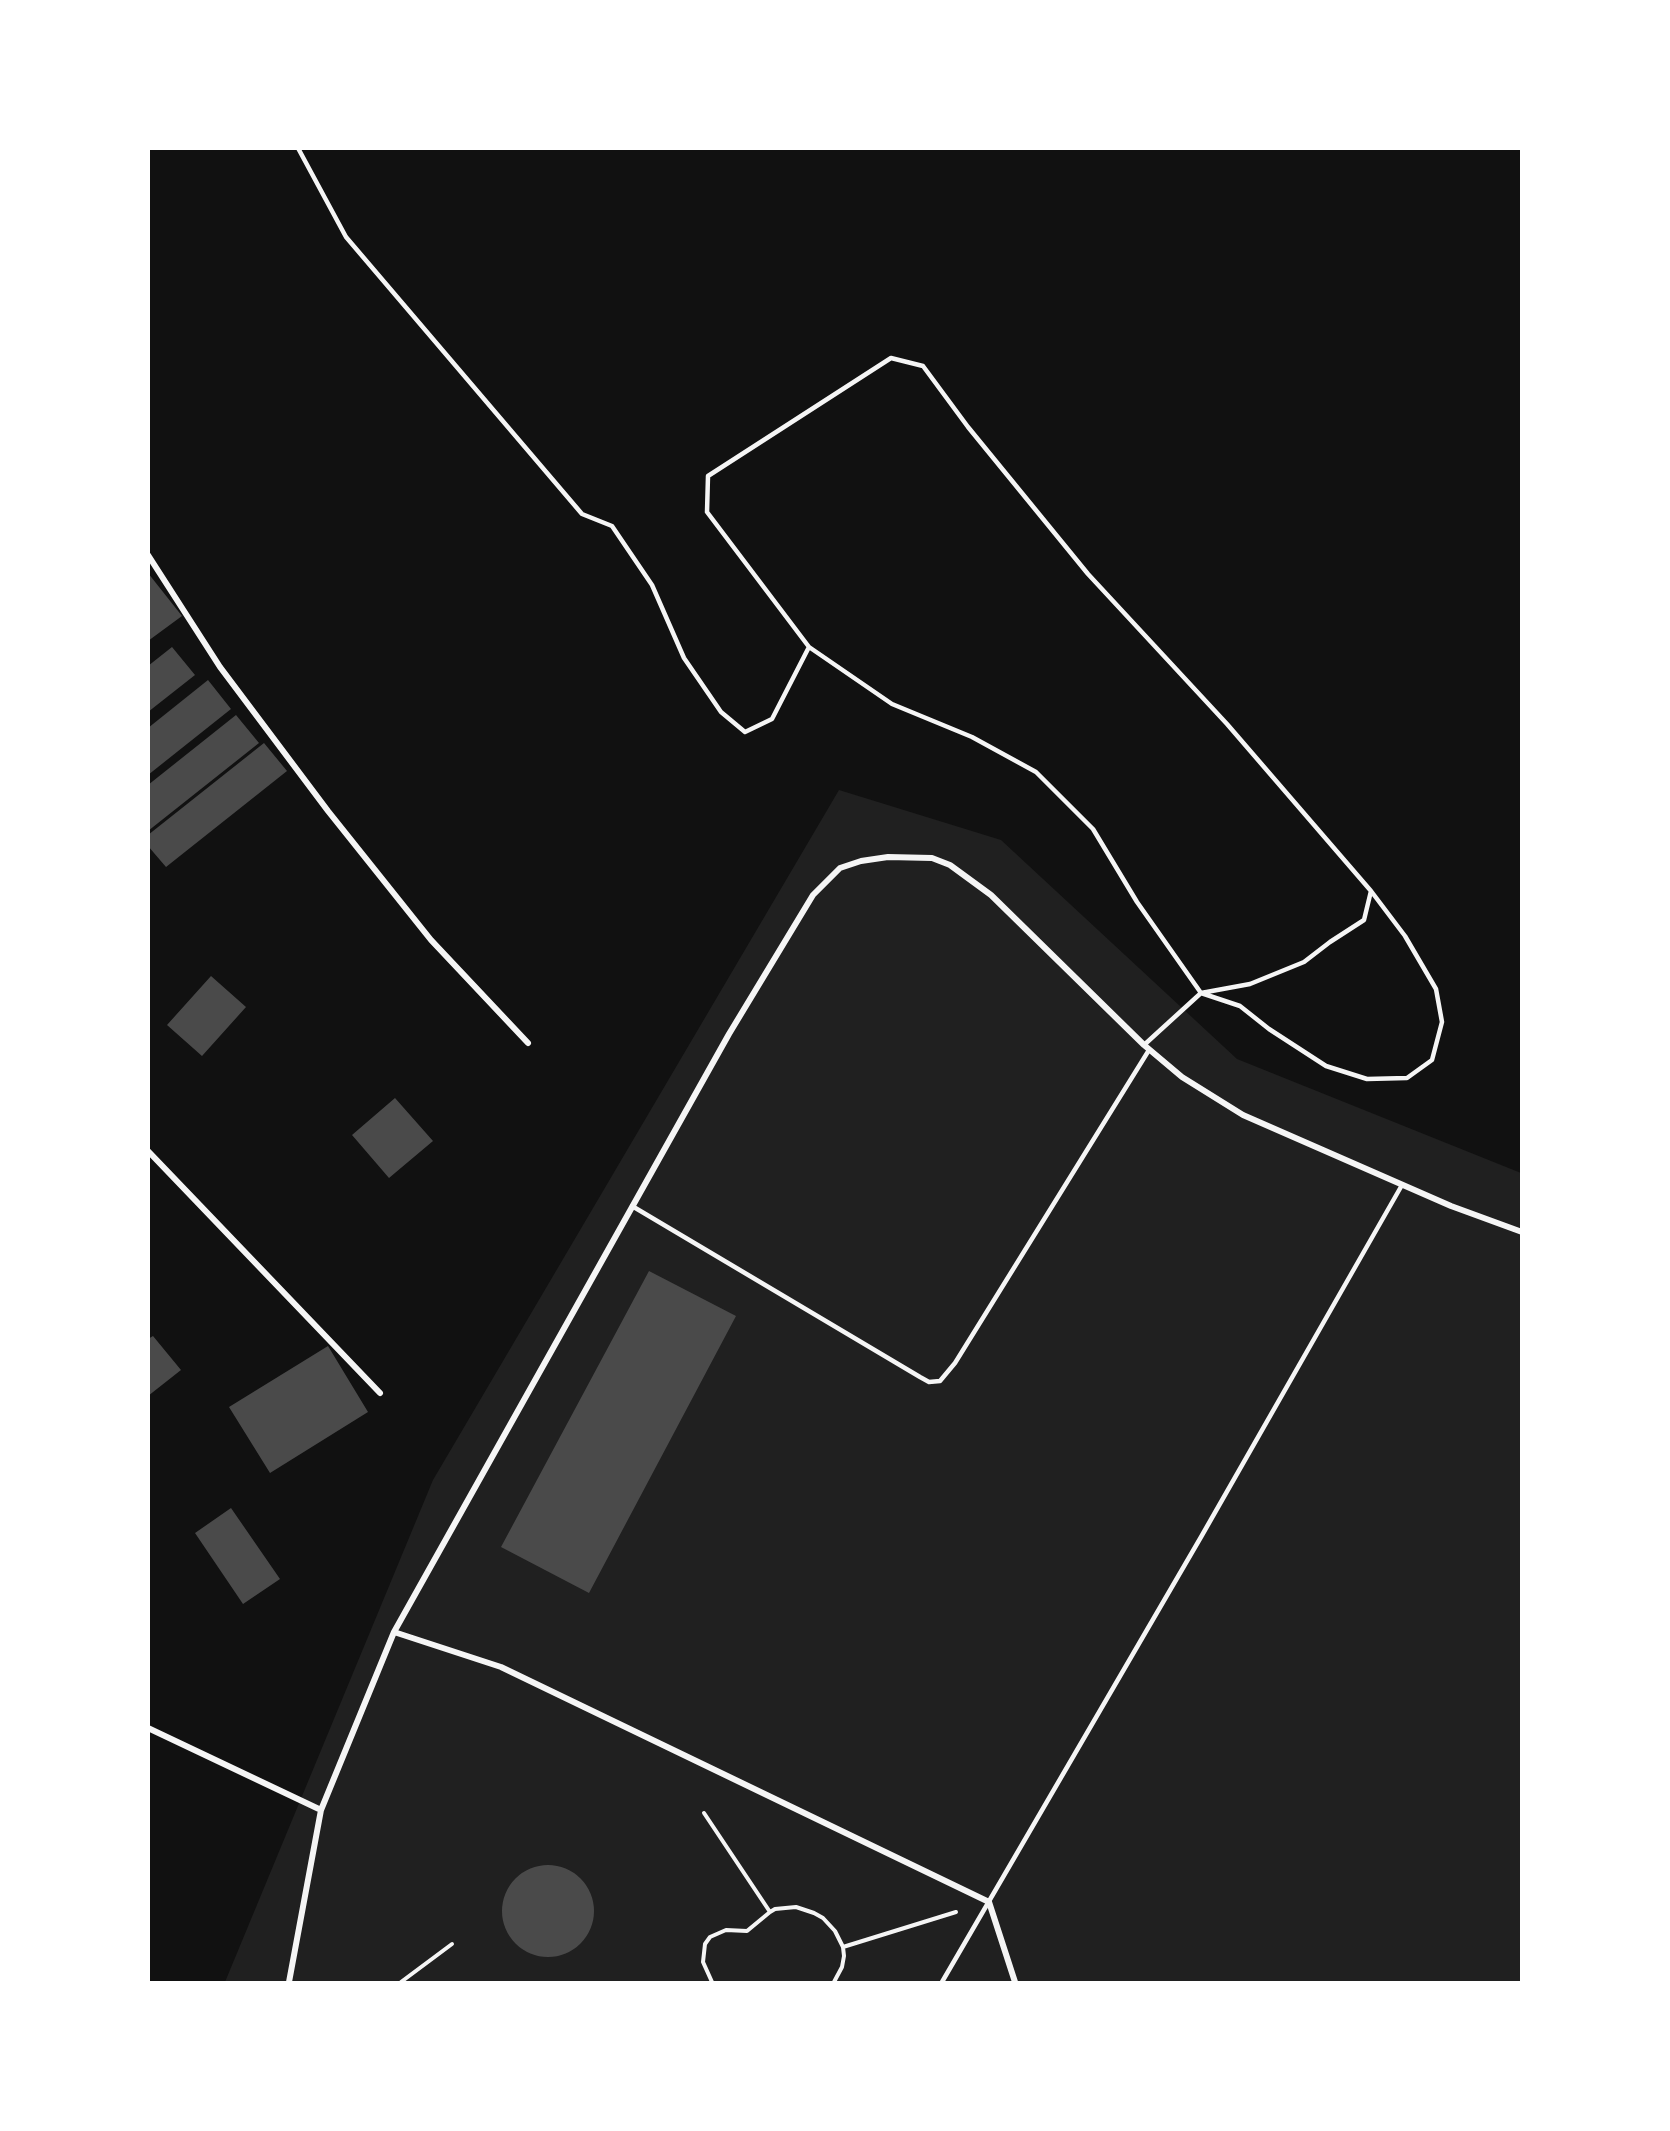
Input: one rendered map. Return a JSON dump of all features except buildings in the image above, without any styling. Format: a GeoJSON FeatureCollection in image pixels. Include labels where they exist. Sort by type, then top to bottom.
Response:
{"type":"FeatureCollection","features":[{"type":"Feature","properties":{"kind":"street"},"geometry":{"type":"LineString","coordinates":[[148,555],[220,667],[328,811],[431,940],[528,1043]]}},
{"type":"Feature","properties":{"kind":"street"},"geometry":{"type":"LineString","coordinates":[[289,1983],[321,1810],[394,1632],[729,1034],[813,895],[840,868],[861,861],[888,857],[932,858],[950,865],[991,895],[1146,1047],[1182,1077],[1243,1115],[1451,1206],[1521,1232]]}},
{"type":"Feature","properties":{"kind":"street"},"geometry":{"type":"LineString","coordinates":[[148,1151],[380,1393]]}},
{"type":"Feature","properties":{"kind":"street"},"geometry":{"type":"LineString","coordinates":[[394,1632],[501,1667],[988,1902],[1016,1983]]}},
{"type":"Feature","properties":{"kind":"street"},"geometry":{"type":"LineString","coordinates":[[148,1728],[321,1810]]}},
{"type":"Feature","properties":{"kind":"lane"},"geometry":{"type":"LineString","coordinates":[[298,148],[346,237],[582,514],[612,526],[652,585],[684,658],[721,712],[745,732],[772,719],[809,647]]}},
{"type":"Feature","properties":{"kind":"lane"},"geometry":{"type":"LineString","coordinates":[[891,358],[923,366],[968,427],[1088,574],[1227,724],[1371,891],[1406,936],[1436,989],[1442,1022],[1432,1060],[1407,1078],[1367,1079],[1326,1066],[1269,1029],[1240,1006],[1201,993],[1137,902],[1093,829],[1036,772],[972,737],[892,704],[809,647],[707,512],[708,476],[891,358]]}},
{"type":"Feature","properties":{"kind":"lane"},"geometry":{"type":"LineString","coordinates":[[632,1206],[920,1377],[929,1382],[940,1381],[955,1363],[1146,1047],[1201,993],[1250,984],[1304,962],[1364,920],[1371,891]]}},
{"type":"Feature","properties":{"kind":"lane"},"geometry":{"type":"LineString","coordinates":[[942,1983],[1402,1185]]}},
{"type":"Feature","properties":{"kind":"path"},"geometry":{"type":"LineString","coordinates":[[704,1813],[770,1912]]}},
{"type":"Feature","properties":{"kind":"path"},"geometry":{"type":"LineString","coordinates":[[843,1947],[988,1902]]}},
{"type":"Feature","properties":{"kind":"path"},"geometry":{"type":"LineString","coordinates":[[712,1983],[703,1962],[705,1944],[710,1937],[726,1930],[747,1931],[775,1909],[796,1907],[823,1918],[835,1931],[843,1947],[844,1956],[842,1967],[834,1983]]}},
{"type":"Feature","properties":{"kind":"path"},"geometry":{"type":"LineString","coordinates":[[401,1983],[452,1944]]}},
{"type":"Feature","properties":{"kind":"shaded area"},"geometry":{"type":"Polygon","coordinates":[[[839,790],[1001,840],[1237,1059],[1521,1173],[1521,1982],[225,1982],[433,1480],[839,790]]]}}]}
